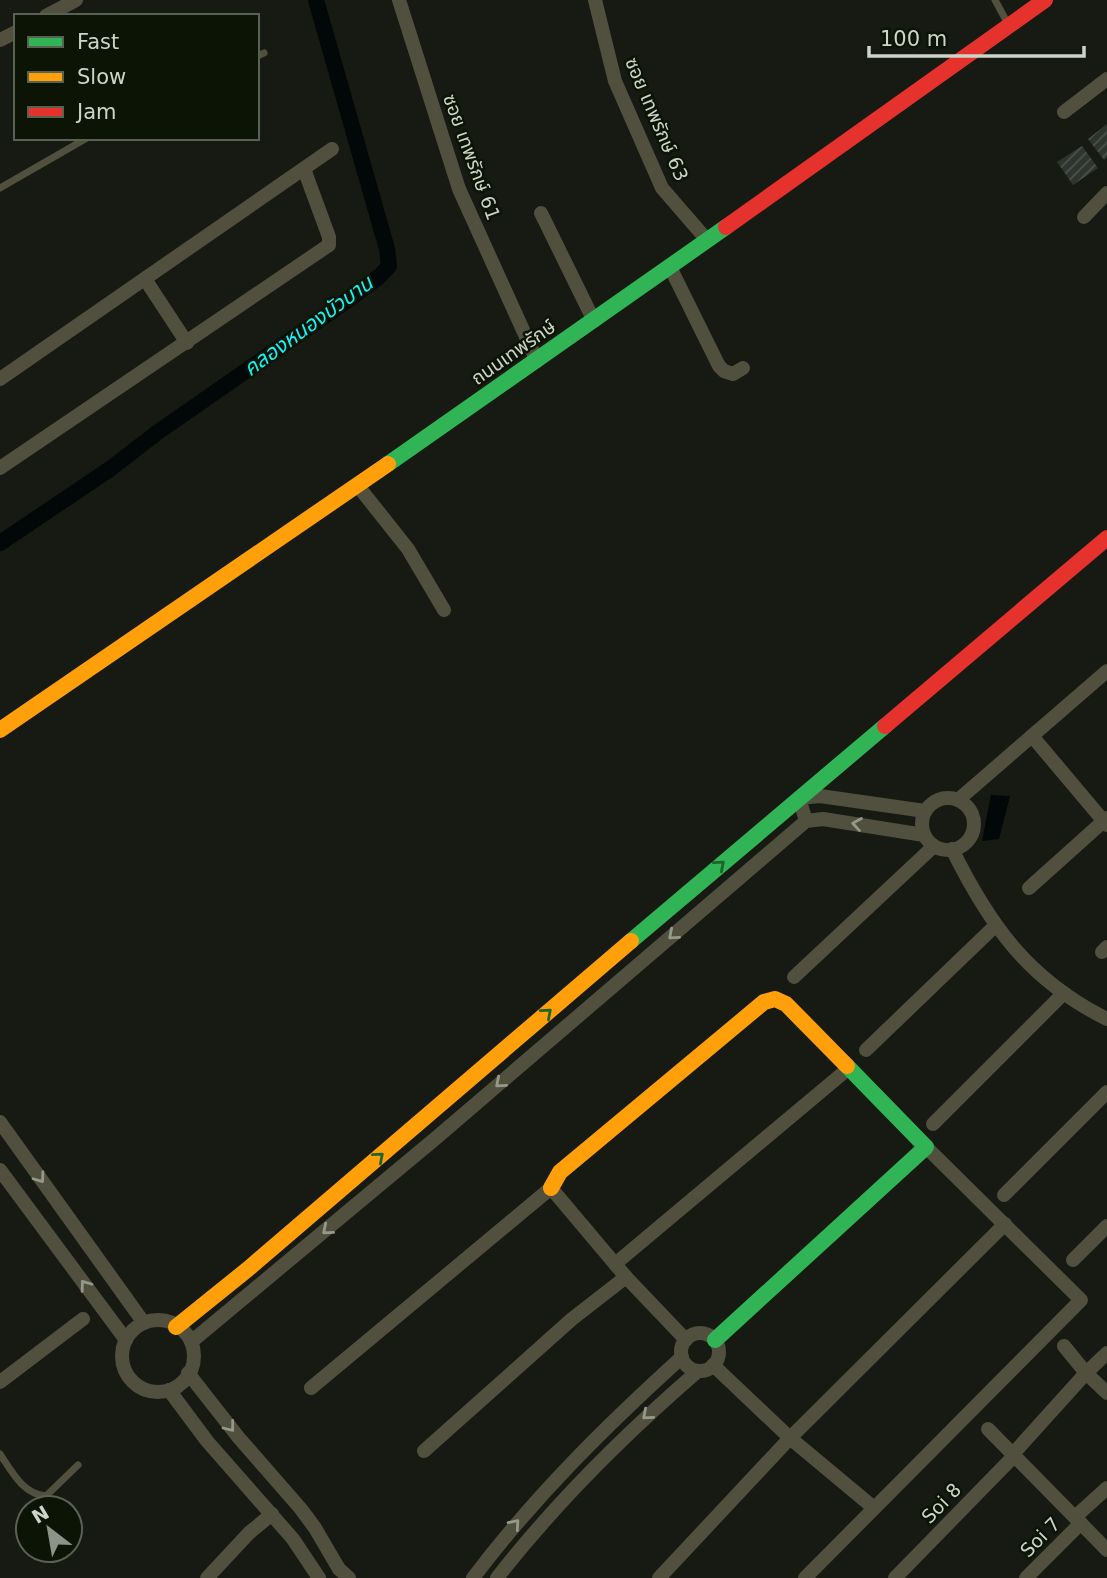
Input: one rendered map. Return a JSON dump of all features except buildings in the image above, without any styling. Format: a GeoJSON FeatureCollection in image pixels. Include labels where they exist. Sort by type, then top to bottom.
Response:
{"type":"FeatureCollection","features":[{"type":"Feature","properties":{"kind":"street"},"geometry":{"type":"LineString","coordinates":[[50,14],[76,0]]}},
{"type":"Feature","properties":{"kind":"street","name":"ซอย เทพรักษ์ 61"},"geometry":{"type":"LineString","coordinates":[[400,0],[459,189],[537,361]]}},
{"type":"Feature","properties":{"kind":"street","name":"ซอย เทพรักษ์ 63"},"geometry":{"type":"LineString","coordinates":[[596,0],[615,80],[662,188],[707,240]]}},
{"type":"Feature","properties":{"kind":"street","name":"ถนนเทพรักษ์"},"geometry":{"type":"LineString","coordinates":[[0,730],[537,361],[1045,0]]}},
{"type":"Feature","properties":{"kind":"street"},"geometry":{"type":"LineString","coordinates":[[1064,112],[1107,79]]}},
{"type":"Feature","properties":{"kind":"street"},"geometry":{"type":"LineString","coordinates":[[0,379],[332,149]]}},
{"type":"Feature","properties":{"kind":"street"},"geometry":{"type":"LineString","coordinates":[[0,468],[329,245],[329,237],[304,169]]}},
{"type":"Feature","properties":{"kind":"street"},"geometry":{"type":"LineString","coordinates":[[1084,217],[1107,193]]}},
{"type":"Feature","properties":{"kind":"street"},"geometry":{"type":"LineString","coordinates":[[541,213],[594,321]]}},
{"type":"Feature","properties":{"kind":"street"},"geometry":{"type":"LineString","coordinates":[[670,267],[719,366],[733,374],[743,368]]}},
{"type":"Feature","properties":{"kind":"street"},"geometry":{"type":"LineString","coordinates":[[145,279],[187,343]]}},
{"type":"Feature","properties":{"kind":"street"},"geometry":{"type":"LineString","coordinates":[[358,486],[408,550],[444,610]]}},
{"type":"Feature","properties":{"kind":"street"},"geometry":{"type":"LineString","coordinates":[[176,1326],[248,1269],[1107,538]]}},
{"type":"Feature","properties":{"kind":"street"},"geometry":{"type":"LineString","coordinates":[[958,800],[1107,671]]}},
{"type":"Feature","properties":{"kind":"street"},"geometry":{"type":"LineString","coordinates":[[1029,888],[1106,821],[1032,736]]}},
{"type":"Feature","properties":{"kind":"street"},"geometry":{"type":"LineString","coordinates":[[799,798],[820,796],[925,811]]}},
{"type":"Feature","properties":{"kind":"street"},"geometry":{"type":"LineString","coordinates":[[799,798],[806,821]]}},
{"type":"Feature","properties":{"kind":"street"},"geometry":{"type":"LineString","coordinates":[[191,1342],[436,1138],[806,821],[823,818],[929,841],[952,849],[967,842],[974,827],[971,811],[958,800],[942,798],[935,802],[925,811],[922,824],[929,841]]}},
{"type":"Feature","properties":{"kind":"street"},"geometry":{"type":"LineString","coordinates":[[794,977],[929,841]]}},
{"type":"Feature","properties":{"kind":"street"},"geometry":{"type":"LineString","coordinates":[[952,849],[974,894],[995,926],[1028,963],[1064,993],[1107,1019]]}},
{"type":"Feature","properties":{"kind":"street"},"geometry":{"type":"LineString","coordinates":[[866,1050],[995,926]]}},
{"type":"Feature","properties":{"kind":"street"},"geometry":{"type":"LineString","coordinates":[[933,1124],[1064,993]]}},
{"type":"Feature","properties":{"kind":"street"},"geometry":{"type":"LineString","coordinates":[[311,1388],[551,1188],[560,1172],[764,1002],[772,998],[779,999],[1081,1300],[804,1578]]}},
{"type":"Feature","properties":{"kind":"street"},"geometry":{"type":"LineString","coordinates":[[615,1264],[849,1068]]}},
{"type":"Feature","properties":{"kind":"street"},"geometry":{"type":"LineString","coordinates":[[1004,1195],[1107,1093]]}},
{"type":"Feature","properties":{"kind":"street"},"geometry":{"type":"LineString","coordinates":[[421,1121],[436,1138]]}},
{"type":"Feature","properties":{"kind":"street"},"geometry":{"type":"LineString","coordinates":[[0,1122],[144,1323]]}},
{"type":"Feature","properties":{"kind":"street"},"geometry":{"type":"LineString","coordinates":[[715,1340],[926,1147]]}},
{"type":"Feature","properties":{"kind":"street"},"geometry":{"type":"LineString","coordinates":[[0,1170],[126,1340]]}},
{"type":"Feature","properties":{"kind":"street"},"geometry":{"type":"LineString","coordinates":[[551,1188],[626,1277],[686,1340]]}},
{"type":"Feature","properties":{"kind":"street"},"geometry":{"type":"LineString","coordinates":[[659,1578],[790,1438],[1005,1224]]}},
{"type":"Feature","properties":{"kind":"street"},"geometry":{"type":"LineString","coordinates":[[1073,1260],[1107,1226]]}},
{"type":"Feature","properties":{"kind":"street"},"geometry":{"type":"LineString","coordinates":[[248,1269],[261,1286]]}},
{"type":"Feature","properties":{"kind":"street"},"geometry":{"type":"LineString","coordinates":[[424,1451],[572,1319],[626,1277]]}},
{"type":"Feature","properties":{"kind":"street"},"geometry":{"type":"LineString","coordinates":[[1,1379],[83,1319]]}},
{"type":"Feature","properties":{"kind":"street"},"geometry":{"type":"LineString","coordinates":[[164,1321],[183,1330],[191,1342],[194,1354],[188,1373],[176,1387],[150,1391],[137,1386],[128,1377],[122,1353],[126,1340],[144,1323],[164,1321]]}},
{"type":"Feature","properties":{"kind":"street"},"geometry":{"type":"LineString","coordinates":[[698,1371],[688,1366],[682,1357],[681,1351],[686,1340],[700,1333],[715,1340]]}},
{"type":"Feature","properties":{"kind":"street"},"geometry":{"type":"LineString","coordinates":[[497,1578],[553,1509],[636,1424],[698,1371],[713,1365],[719,1355],[715,1340]]}},
{"type":"Feature","properties":{"kind":"street"},"geometry":{"type":"LineString","coordinates":[[1064,1346],[1107,1393]]}},
{"type":"Feature","properties":{"kind":"street","name":"Soi 8"},"geometry":{"type":"LineString","coordinates":[[895,1578],[1107,1353]]}},
{"type":"Feature","properties":{"kind":"street"},"geometry":{"type":"LineString","coordinates":[[473,1578],[509,1530],[569,1464],[682,1357]]}},
{"type":"Feature","properties":{"kind":"street"},"geometry":{"type":"LineString","coordinates":[[713,1365],[790,1438],[874,1508]]}},
{"type":"Feature","properties":{"kind":"street"},"geometry":{"type":"LineString","coordinates":[[188,1373],[316,1528],[339,1569],[349,1578]]}},
{"type":"Feature","properties":{"kind":"street"},"geometry":{"type":"LineString","coordinates":[[169,1390],[207,1441],[304,1554],[318,1578]]}},
{"type":"Feature","properties":{"kind":"street"},"geometry":{"type":"LineString","coordinates":[[988,1429],[1107,1550]]}},
{"type":"Feature","properties":{"kind":"street","name":"Soi 7"},"geometry":{"type":"LineString","coordinates":[[1026,1578],[1107,1488]]}},
{"type":"Feature","properties":{"kind":"street"},"geometry":{"type":"LineString","coordinates":[[207,1578],[249,1533],[272,1514]]}},
{"type":"Feature","properties":{"kind":"lane"},"geometry":{"type":"LineString","coordinates":[[995,0],[1009,25]]}},
{"type":"Feature","properties":{"kind":"lane"},"geometry":{"type":"LineString","coordinates":[[0,188],[83,140]]}},
{"type":"Feature","properties":{"kind":"lane"},"geometry":{"type":"LineString","coordinates":[[0,1454],[21,1483],[35,1495],[46,1496],[78,1465]]}},
{"type":"Feature","properties":{"kind":"shaded area"},"geometry":{"type":"Polygon","coordinates":[[[991,795],[1010,796],[999,839],[982,841],[991,795]]]}},
{"type":"Feature","properties":{"kind":"waterway","name":"คลองหนองบัวบาน"},"geometry":{"type":"LineString","coordinates":[[0,543],[110,469],[158,432],[345,302],[389,266],[387,249],[316,0]]}},
{"type":"Feature","properties":{"kind":"traffic: fast"},"geometry":{"type":"LineString","coordinates":[[388,464],[726,227]]}},
{"type":"Feature","properties":{"kind":"traffic: fast"},"geometry":{"type":"LineString","coordinates":[[631,941],[885,726]]}},
{"type":"Feature","properties":{"kind":"traffic: fast"},"geometry":{"type":"LineString","coordinates":[[715,1340],[926,1147],[847,1066]]}},
{"type":"Feature","properties":{"kind":"traffic: slow"},"geometry":{"type":"LineString","coordinates":[[0,730],[388,464]]}},
{"type":"Feature","properties":{"kind":"traffic: slow"},"geometry":{"type":"LineString","coordinates":[[176,1327],[248,1269],[631,941]]}},
{"type":"Feature","properties":{"kind":"traffic: slow"},"geometry":{"type":"LineString","coordinates":[[551,1188],[560,1172],[764,1002],[775,999],[786,1004],[847,1066]]}},
{"type":"Feature","properties":{"kind":"traffic: jam"},"geometry":{"type":"LineString","coordinates":[[726,227],[1045,0]]}},
{"type":"Feature","properties":{"kind":"traffic: jam"},"geometry":{"type":"LineString","coordinates":[[885,726],[1107,538]]}}]}
